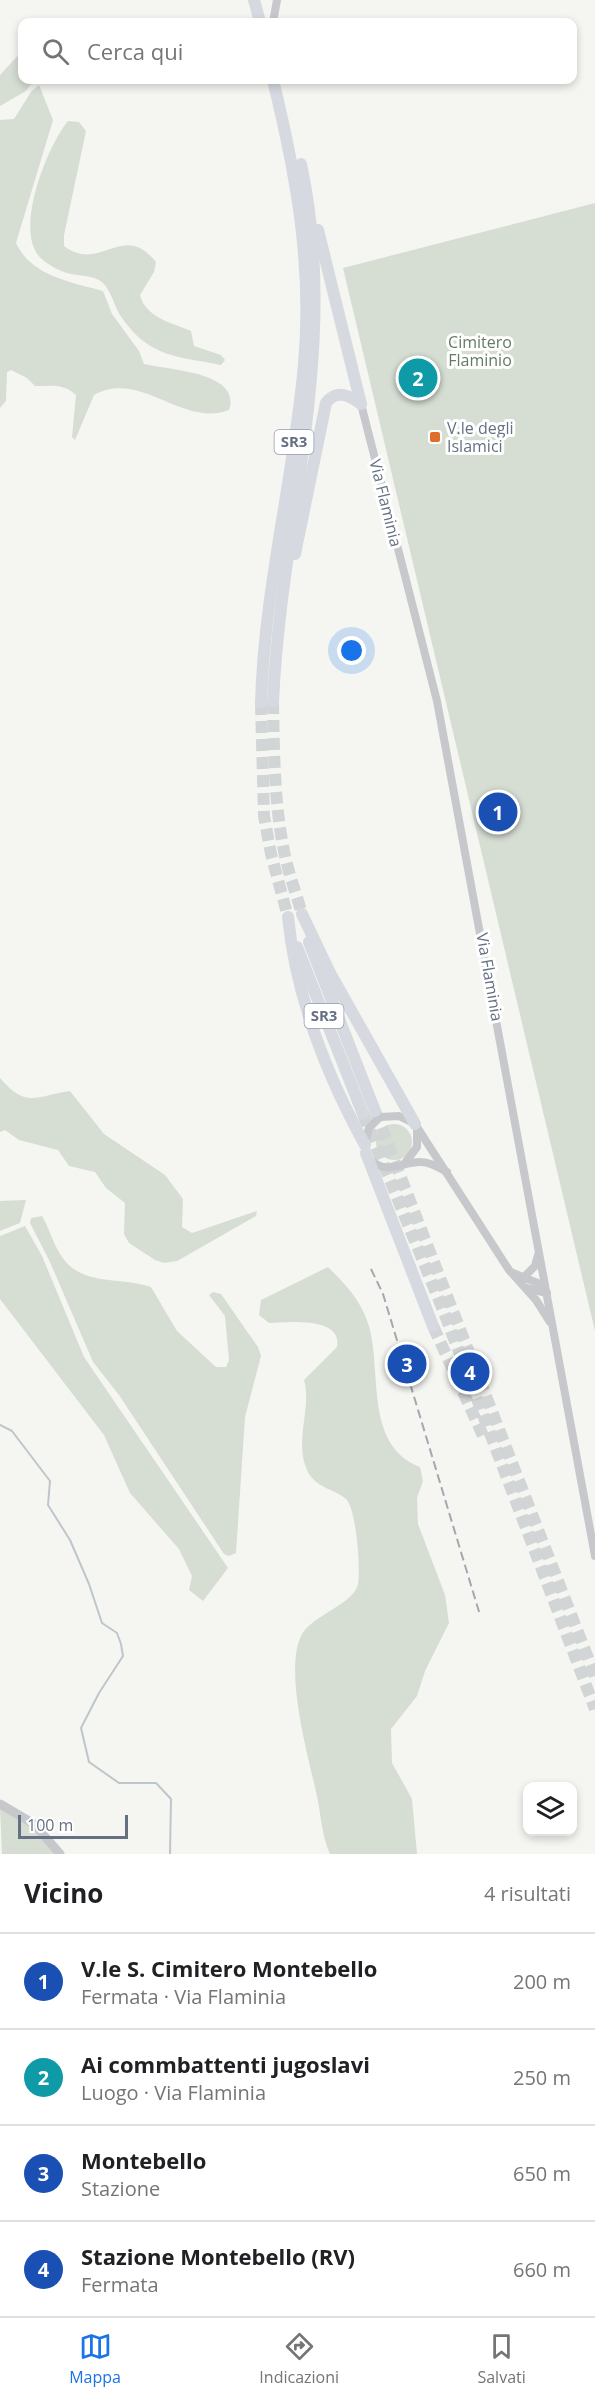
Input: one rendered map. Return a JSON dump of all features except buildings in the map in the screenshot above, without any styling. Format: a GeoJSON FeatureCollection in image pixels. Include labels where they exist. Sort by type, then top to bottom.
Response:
{"type":"FeatureCollection","features":[{"type":"Feature","properties":{"kind":"main road"},"geometry":{"type":"LineString","coordinates":[[254,0],[259,18]]}},
{"type":"Feature","properties":{"kind":"main road","name":"SR3"},"geometry":{"type":"LineString","coordinates":[[274,84],[303,222],[307,281],[306,331],[300,405],[267,626],[267,703],[310,401],[316,335],[314,255],[307,190],[280,84]]}},
{"type":"Feature","properties":{"kind":"main road"},"geometry":{"type":"LineString","coordinates":[[307,190],[361,404]]}},
{"type":"Feature","properties":{"kind":"main road"},"geometry":{"type":"LineString","coordinates":[[282,585],[293,563],[326,403],[331,396],[339,394],[351,396],[361,404]]}},
{"type":"Feature","properties":{"kind":"main road","name":"SR3"},"geometry":{"type":"LineString","coordinates":[[366,1149],[346,1109],[304,1006],[294,967],[288,917],[304,968],[369,1113],[320,976],[302,914],[330,973],[415,1124]]}},
{"type":"Feature","properties":{"kind":"main road"},"geometry":{"type":"LineString","coordinates":[[366,1149],[433,1326]]}},
{"type":"Feature","properties":{"kind":"street"},"geometry":{"type":"LineString","coordinates":[[274,18],[277,0]]}},
{"type":"Feature","properties":{"kind":"street","name":"Via Flaminia"},"geometry":{"type":"LineString","coordinates":[[361,404],[437,701],[483,940],[595,1556]]}},
{"type":"Feature","properties":{"kind":"street"},"geometry":{"type":"LineString","coordinates":[[447,1172],[426,1162],[393,1169],[380,1166],[366,1149],[369,1128],[380,1117],[399,1116],[415,1124],[447,1172],[508,1270],[543,1309],[553,1326]]}},
{"type":"Feature","properties":{"kind":"street"},"geometry":{"type":"LineString","coordinates":[[402,1166],[412,1157],[417,1147],[419,1136],[415,1124]]}},
{"type":"Feature","properties":{"kind":"street"},"geometry":{"type":"LineString","coordinates":[[523,1278],[534,1266],[538,1248]]}},
{"type":"Feature","properties":{"kind":"street"},"geometry":{"type":"LineString","coordinates":[[508,1270],[546,1289]]}},
{"type":"Feature","properties":{"kind":"street"},"geometry":{"type":"LineString","coordinates":[[524,1287],[546,1289]]}},
{"type":"Feature","properties":{"kind":"street"},"geometry":{"type":"LineString","coordinates":[[0,1804],[34,1824],[60,1854]]}},
{"type":"Feature","properties":{"kind":"green space"},"geometry":{"type":"Polygon","coordinates":[[[18,55],[18,84],[31,84],[26,91],[0,106],[0,75],[18,55]]]}},
{"type":"Feature","properties":{"kind":"green space"},"geometry":{"type":"Polygon","coordinates":[[[39,85],[53,120],[16,243],[31,263],[42,270],[65,281],[103,291],[112,314],[139,351],[144,364],[185,371],[214,380],[225,388],[230,397],[229,410],[212,413],[195,412],[145,393],[128,389],[111,389],[94,395],[75,440],[72,437],[76,395],[62,387],[35,386],[27,378],[11,370],[7,372],[6,401],[0,408],[0,120],[14,119],[31,92],[39,85]]]}},
{"type":"Feature","properties":{"kind":"green space"},"geometry":{"type":"Polygon","coordinates":[[[68,121],[79,122],[86,131],[64,235],[64,246],[77,253],[89,254],[122,246],[144,250],[156,262],[154,272],[140,295],[147,309],[168,322],[191,331],[194,346],[221,355],[225,360],[221,365],[178,357],[154,348],[132,331],[102,282],[94,278],[64,272],[51,266],[34,248],[30,232],[31,212],[36,191],[51,150],[68,121]]]}},
{"type":"Feature","properties":{"kind":"green space","name":"Cimitero Flaminio"},"geometry":{"type":"Polygon","coordinates":[[[595,203],[595,1331],[343,268],[595,203]]]}},
{"type":"Feature","properties":{"kind":"green space"},"geometry":{"type":"Polygon","coordinates":[[[0,1078],[9,1088],[25,1097],[40,1097],[70,1091],[104,1134],[165,1175],[183,1199],[182,1227],[192,1233],[257,1211],[256,1216],[177,1261],[164,1263],[155,1260],[129,1243],[124,1234],[125,1203],[106,1188],[95,1172],[69,1166],[58,1150],[19,1140],[5,1130],[0,1132],[0,1078]]]}},
{"type":"Feature","properties":{"kind":"green space"},"geometry":{"type":"Polygon","coordinates":[[[394,1124],[406,1130],[412,1142],[406,1154],[394,1160],[382,1154],[376,1142],[382,1130],[394,1124]]]}},
{"type":"Feature","properties":{"kind":"green space"},"geometry":{"type":"Polygon","coordinates":[[[26,1200],[20,1223],[0,1231],[0,1201],[26,1200]]]}},
{"type":"Feature","properties":{"kind":"green space"},"geometry":{"type":"Polygon","coordinates":[[[42,1216],[61,1256],[74,1269],[94,1278],[151,1287],[177,1331],[216,1367],[226,1367],[229,1360],[225,1316],[209,1295],[213,1292],[221,1294],[258,1347],[261,1356],[245,1417],[236,1553],[229,1556],[224,1554],[119,1395],[93,1362],[50,1262],[30,1223],[31,1218],[42,1216]]]}},
{"type":"Feature","properties":{"kind":"green space"},"geometry":{"type":"Polygon","coordinates":[[[25,1226],[42,1256],[84,1357],[228,1568],[203,1601],[189,1590],[192,1576],[179,1549],[130,1493],[104,1435],[0,1299],[0,1236],[25,1226]]]}},
{"type":"Feature","properties":{"kind":"green space"},"geometry":{"type":"Polygon","coordinates":[[[328,1267],[346,1286],[365,1314],[372,1342],[378,1404],[382,1424],[390,1442],[402,1456],[420,1467],[423,1481],[417,1498],[418,1524],[445,1595],[449,1623],[425,1671],[417,1696],[391,1729],[392,1763],[412,1799],[417,1854],[330,1854],[323,1833],[299,1712],[295,1665],[298,1646],[304,1631],[317,1619],[350,1597],[355,1591],[359,1577],[357,1539],[350,1504],[341,1495],[315,1481],[310,1476],[303,1459],[302,1436],[306,1402],[304,1380],[337,1347],[337,1337],[323,1326],[300,1322],[269,1323],[259,1315],[261,1300],[328,1267]]]}},
{"type":"Feature","properties":{"kind":"green space"},"geometry":{"type":"Polygon","coordinates":[[[0,1808],[35,1829],[55,1854],[2,1854],[0,1808]]]}},
{"type":"Feature","properties":{"kind":"waterway"},"geometry":{"type":"LineString","coordinates":[[0,1425],[12,1431],[50,1481],[48,1505],[70,1540],[89,1584],[102,1623],[117,1633],[121,1644],[123,1656],[99,1693],[81,1728],[89,1762],[119,1783],[156,1783],[171,1799],[170,1854]]}},
{"type":"Feature","properties":{"kind":"tunnel"},"geometry":{"type":"LineString","coordinates":[[273,702],[278,814],[288,867],[302,914]]}},
{"type":"Feature","properties":{"kind":"tunnel"},"geometry":{"type":"LineString","coordinates":[[261,703],[264,816],[271,854],[288,917]]}},
{"type":"Feature","properties":{"kind":"tunnel"},"geometry":{"type":"LineString","coordinates":[[375,1111],[595,1676]]}},
{"type":"Feature","properties":{"kind":"tunnel"},"geometry":{"type":"LineString","coordinates":[[363,1114],[445,1315],[595,1709]]}},
{"type":"Feature","properties":{"kind":"tunnel"},"geometry":{"type":"LineString","coordinates":[[433,1326],[485,1440]]}},
{"type":"Feature","properties":{"kind":"railway"},"geometry":{"type":"LineString","coordinates":[[371,1269],[383,1294],[480,1615]]}},
{"type":"Feature","properties":{"kind":"place","name":"Ai commbattenti jugoslavi"},"geometry":{"type":"Point","coordinates":[418,378]}},
{"type":"Feature","properties":{"kind":"place","name":"V.le degli Islamici"},"geometry":{"type":"Point","coordinates":[435,437]}},
{"type":"Feature","properties":{"kind":"place","name":"V.le S. Cimitero Montebello"},"geometry":{"type":"Point","coordinates":[498,812]}},
{"type":"Feature","properties":{"kind":"place","name":"Montebello"},"geometry":{"type":"Point","coordinates":[407,1364]}},
{"type":"Feature","properties":{"kind":"place","name":"Stazione Montebello (RV)"},"geometry":{"type":"Point","coordinates":[470,1372]}}]}
